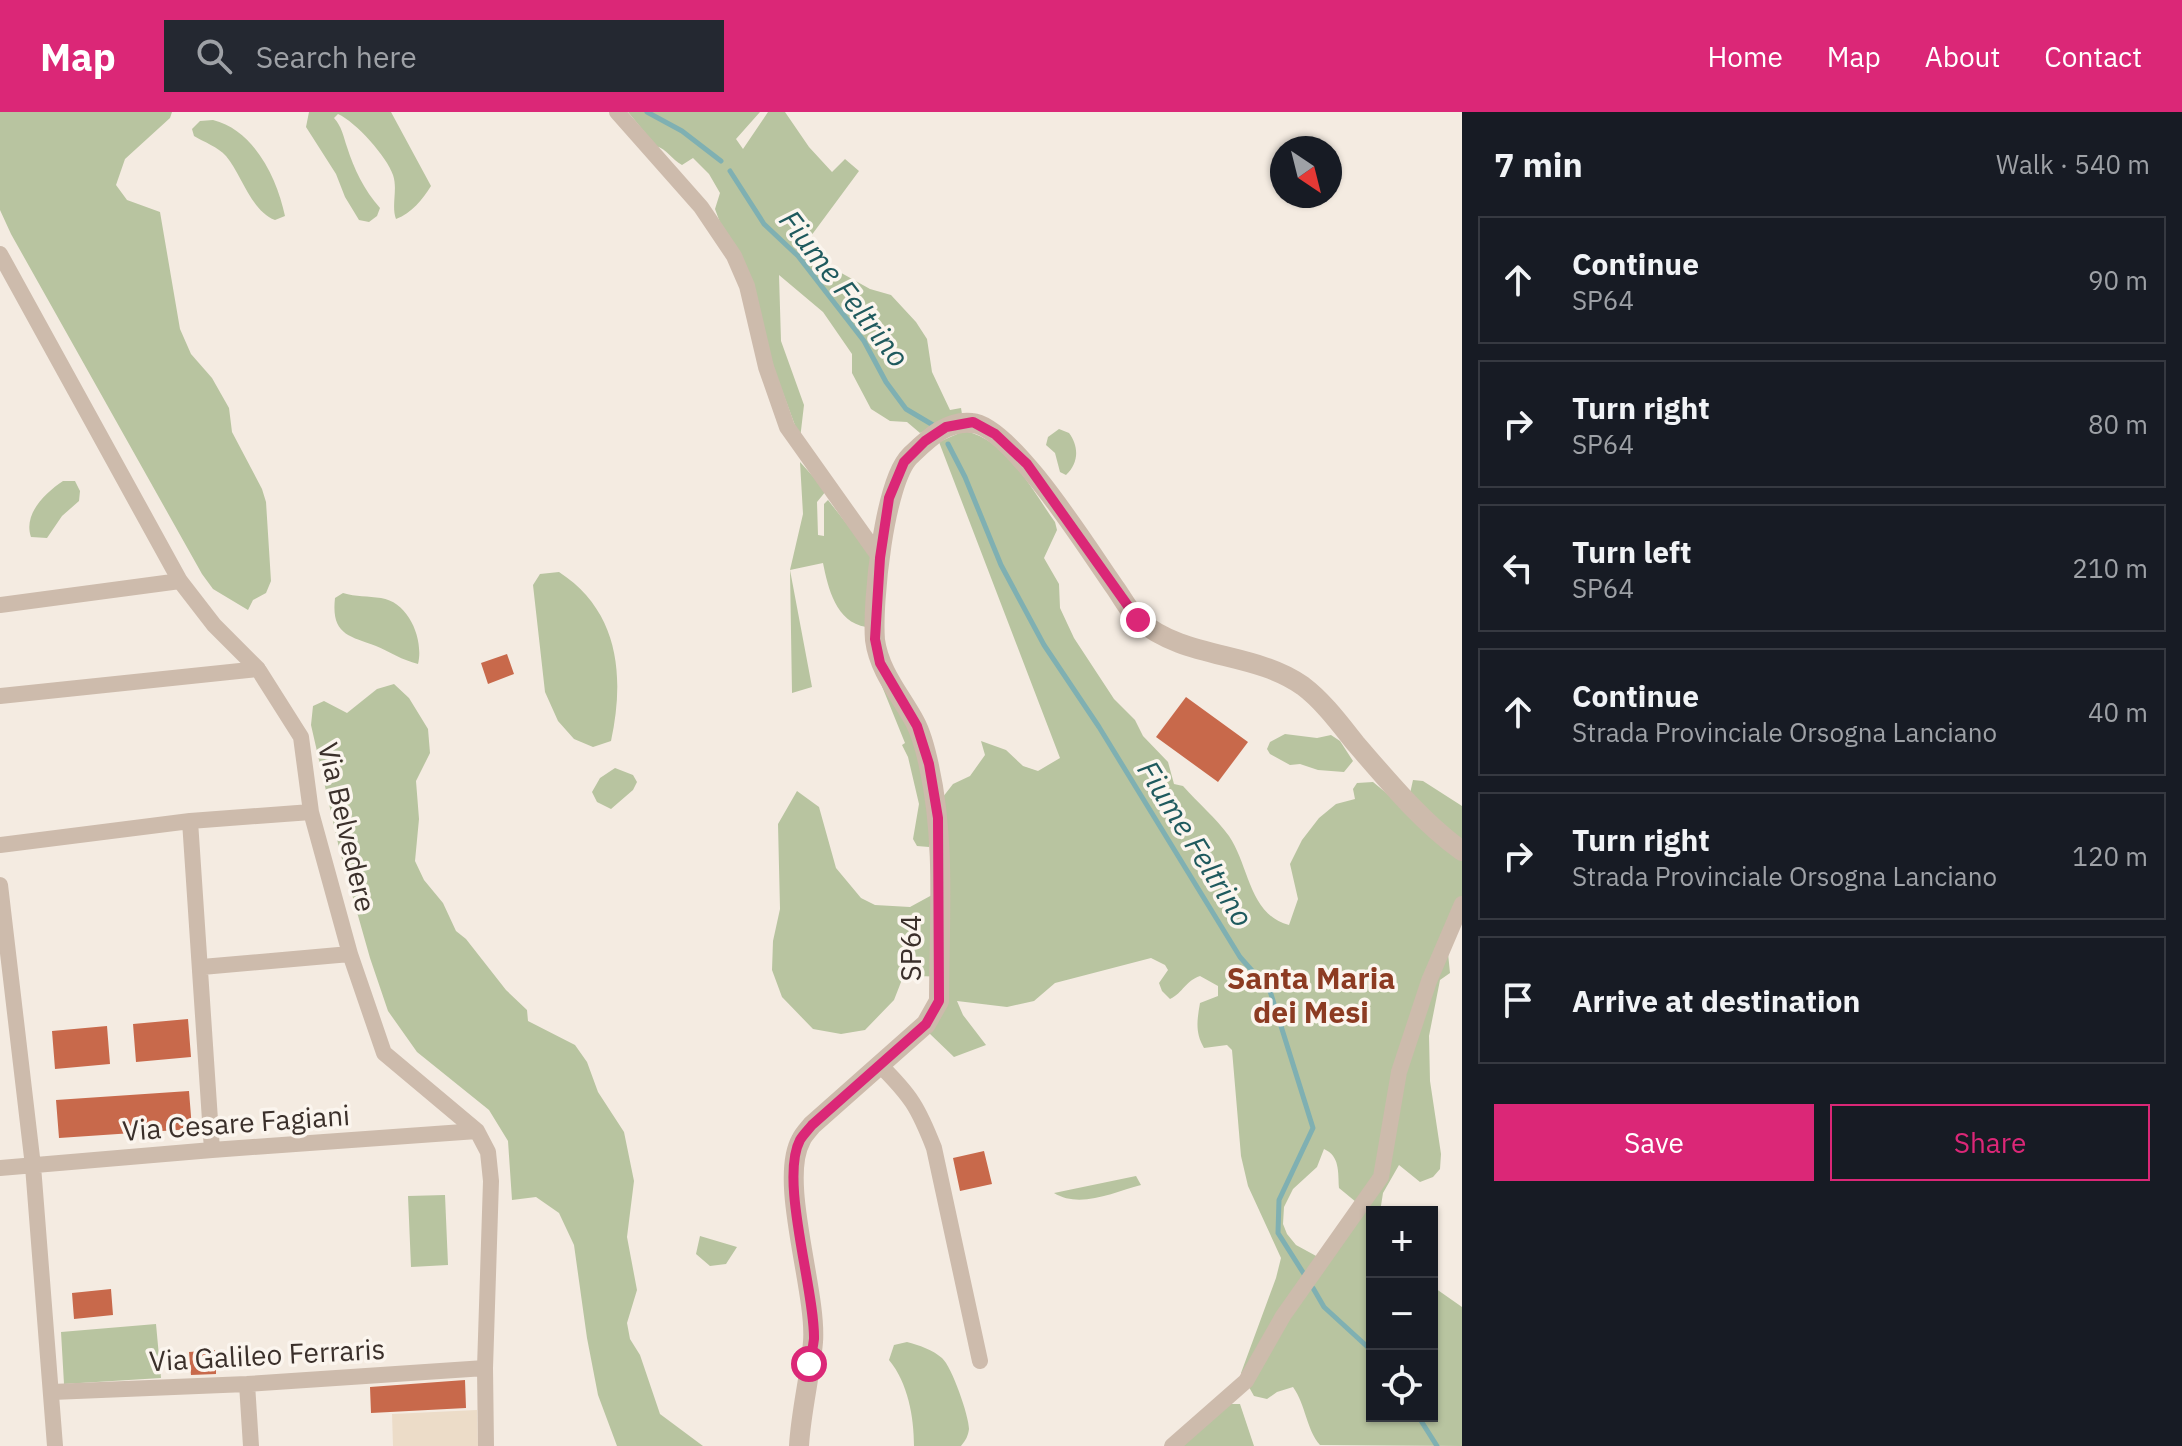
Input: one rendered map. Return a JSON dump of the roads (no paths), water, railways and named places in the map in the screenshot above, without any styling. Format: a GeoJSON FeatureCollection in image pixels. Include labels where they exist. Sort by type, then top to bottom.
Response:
{"type":"FeatureCollection","features":[{"type":"Feature","properties":{"kind":"street"},"geometry":{"type":"LineString","coordinates":[[617,112],[701,207],[734,256],[747,286],[766,367],[787,427],[880,558]]}},
{"type":"Feature","properties":{"kind":"street","name":"Via Belvedere"},"geometry":{"type":"LineString","coordinates":[[0,254],[180,581],[214,625],[258,669],[301,737],[311,812],[350,954],[384,1053],[477,1131]]}},
{"type":"Feature","properties":{"kind":"street","name":"SP64"},"geometry":{"type":"LineString","coordinates":[[799,1446],[814,1339],[795,1203],[795,1162],[799,1141],[812,1125],[926,1024],[939,1001],[938,818],[929,764],[917,726],[880,663],[875,639],[880,558],[889,498],[904,462],[925,441],[946,427],[973,422],[995,434],[1027,464],[1138,620],[1174,642],[1268,668],[1303,686],[1331,713],[1434,830],[1462,851]]}},
{"type":"Feature","properties":{"kind":"street"},"geometry":{"type":"LineString","coordinates":[[0,605],[180,581]]}},
{"type":"Feature","properties":{"kind":"street"},"geometry":{"type":"LineString","coordinates":[[0,696],[258,669]]}},
{"type":"Feature","properties":{"kind":"street"},"geometry":{"type":"LineString","coordinates":[[0,845],[190,821],[311,812]]}},
{"type":"Feature","properties":{"kind":"street"},"geometry":{"type":"LineString","coordinates":[[190,821],[212,1150]]}},
{"type":"Feature","properties":{"kind":"street"},"geometry":{"type":"LineString","coordinates":[[0,885],[33,1166],[55,1446]]}},
{"type":"Feature","properties":{"kind":"street"},"geometry":{"type":"LineString","coordinates":[[1172,1446],[1246,1381],[1283,1316],[1381,1177],[1399,1072],[1429,981],[1462,904]]}},
{"type":"Feature","properties":{"kind":"street"},"geometry":{"type":"LineString","coordinates":[[202,967],[350,954]]}},
{"type":"Feature","properties":{"kind":"street"},"geometry":{"type":"LineString","coordinates":[[880,1065],[909,1094],[922,1115],[934,1148],[980,1361]]}},
{"type":"Feature","properties":{"kind":"street"},"geometry":{"type":"LineString","coordinates":[[477,1131],[488,1152],[491,1181],[485,1368],[486,1446]]}},
{"type":"Feature","properties":{"kind":"street","name":"Via Cesare Fagiani"},"geometry":{"type":"LineString","coordinates":[[0,1168],[477,1131]]}},
{"type":"Feature","properties":{"kind":"street","name":"Via Galileo Ferraris"},"geometry":{"type":"LineString","coordinates":[[52,1392],[247,1384],[485,1368]]}},
{"type":"Feature","properties":{"kind":"street"},"geometry":{"type":"LineString","coordinates":[[247,1384],[251,1446]]}},
{"type":"Feature","properties":{"kind":"waterway","name":"Fiume Feltrino"},"geometry":{"type":"LineString","coordinates":[[647,112],[682,131],[721,161]]}},
{"type":"Feature","properties":{"kind":"waterway","name":"Fiume Feltrino"},"geometry":{"type":"LineString","coordinates":[[730,171],[764,224],[798,256],[864,341],[886,382],[906,409],[933,425]]}},
{"type":"Feature","properties":{"kind":"waterway","name":"Fiume Feltrino"},"geometry":{"type":"LineString","coordinates":[[948,444],[1001,565],[1044,645],[1099,727],[1240,957],[1270,991],[1313,1128],[1279,1200],[1278,1233],[1304,1274]]}},
{"type":"Feature","properties":{"kind":"waterway","name":"Fiume Feltrino"},"geometry":{"type":"LineString","coordinates":[[1313,1288],[1324,1307],[1371,1350]]}},
{"type":"Feature","properties":{"kind":"waterway","name":"Fiume Feltrino"},"geometry":{"type":"LineString","coordinates":[[1422,1422],[1437,1446]]}},
{"type":"Feature","properties":{"kind":"district","name":"Santa Maria dei Mesi"},"geometry":{"type":"Point","coordinates":[1311,996]}}]}
